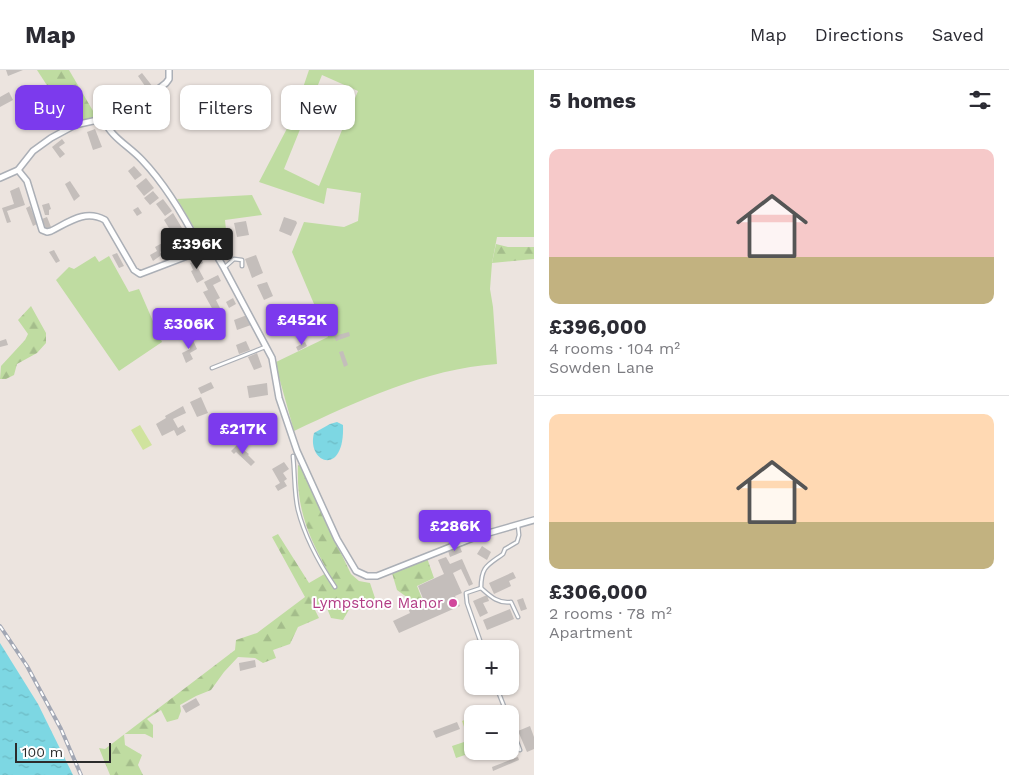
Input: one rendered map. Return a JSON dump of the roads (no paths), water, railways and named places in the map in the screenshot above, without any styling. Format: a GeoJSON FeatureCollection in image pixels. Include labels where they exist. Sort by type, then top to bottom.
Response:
{"type":"FeatureCollection","features":[{"type":"Feature","properties":{"kind":"street"},"geometry":{"type":"LineString","coordinates":[[163,85],[169,79],[169,70]]}},
{"type":"Feature","properties":{"kind":"street"},"geometry":{"type":"LineString","coordinates":[[0,178],[18,170],[33,151],[51,138],[75,124],[93,120]]}},
{"type":"Feature","properties":{"kind":"street"},"geometry":{"type":"LineString","coordinates":[[109,130],[141,159],[164,186],[200,247],[217,256],[224,268],[267,346],[272,358],[279,398],[297,451],[337,539],[356,571],[367,576],[377,576],[478,536],[534,520]]}},
{"type":"Feature","properties":{"kind":"street"},"geometry":{"type":"LineString","coordinates":[[18,170],[27,181],[44,232],[51,231],[80,216],[97,216],[105,220],[134,270],[140,274],[203,250]]}},
{"type":"Feature","properties":{"kind":"street"},"geometry":{"type":"LineString","coordinates":[[293,456],[297,451]]}},
{"type":"Feature","properties":{"kind":"lane"},"geometry":{"type":"LineString","coordinates":[[224,268],[234,259],[242,260],[242,266]]}},
{"type":"Feature","properties":{"kind":"lane"},"geometry":{"type":"LineString","coordinates":[[212,368],[267,346]]}},
{"type":"Feature","properties":{"kind":"lane"},"geometry":{"type":"LineString","coordinates":[[293,456],[298,509],[306,538],[326,574],[336,586]]}},
{"type":"Feature","properties":{"kind":"lane"},"geometry":{"type":"LineString","coordinates":[[481,588],[483,571],[490,562],[503,554],[505,549],[517,542],[519,535],[518,525]]}},
{"type":"Feature","properties":{"kind":"lane"},"geometry":{"type":"LineString","coordinates":[[481,588],[496,600],[504,603],[511,602],[518,617]]}},
{"type":"Feature","properties":{"kind":"lane"},"geometry":{"type":"LineString","coordinates":[[480,640],[467,603],[466,593],[481,588]]}},
{"type":"Feature","properties":{"kind":"water"},"geometry":{"type":"Polygon","coordinates":[[[337,422],[343,425],[342,442],[338,453],[333,459],[326,460],[320,458],[315,452],[313,443],[314,433],[337,422]]]}},
{"type":"Feature","properties":{"kind":"water"},"geometry":{"type":"Polygon","coordinates":[[[0,643],[38,704],[73,775],[0,775],[0,643]]]}},
{"type":"Feature","properties":{"kind":"railway"},"geometry":{"type":"LineString","coordinates":[[0,626],[27,666],[61,729],[81,775]]}},
{"type":"Feature","properties":{"kind":"place","name":"Lympstone Manor"},"geometry":{"type":"Point","coordinates":[453,603]}}]}
